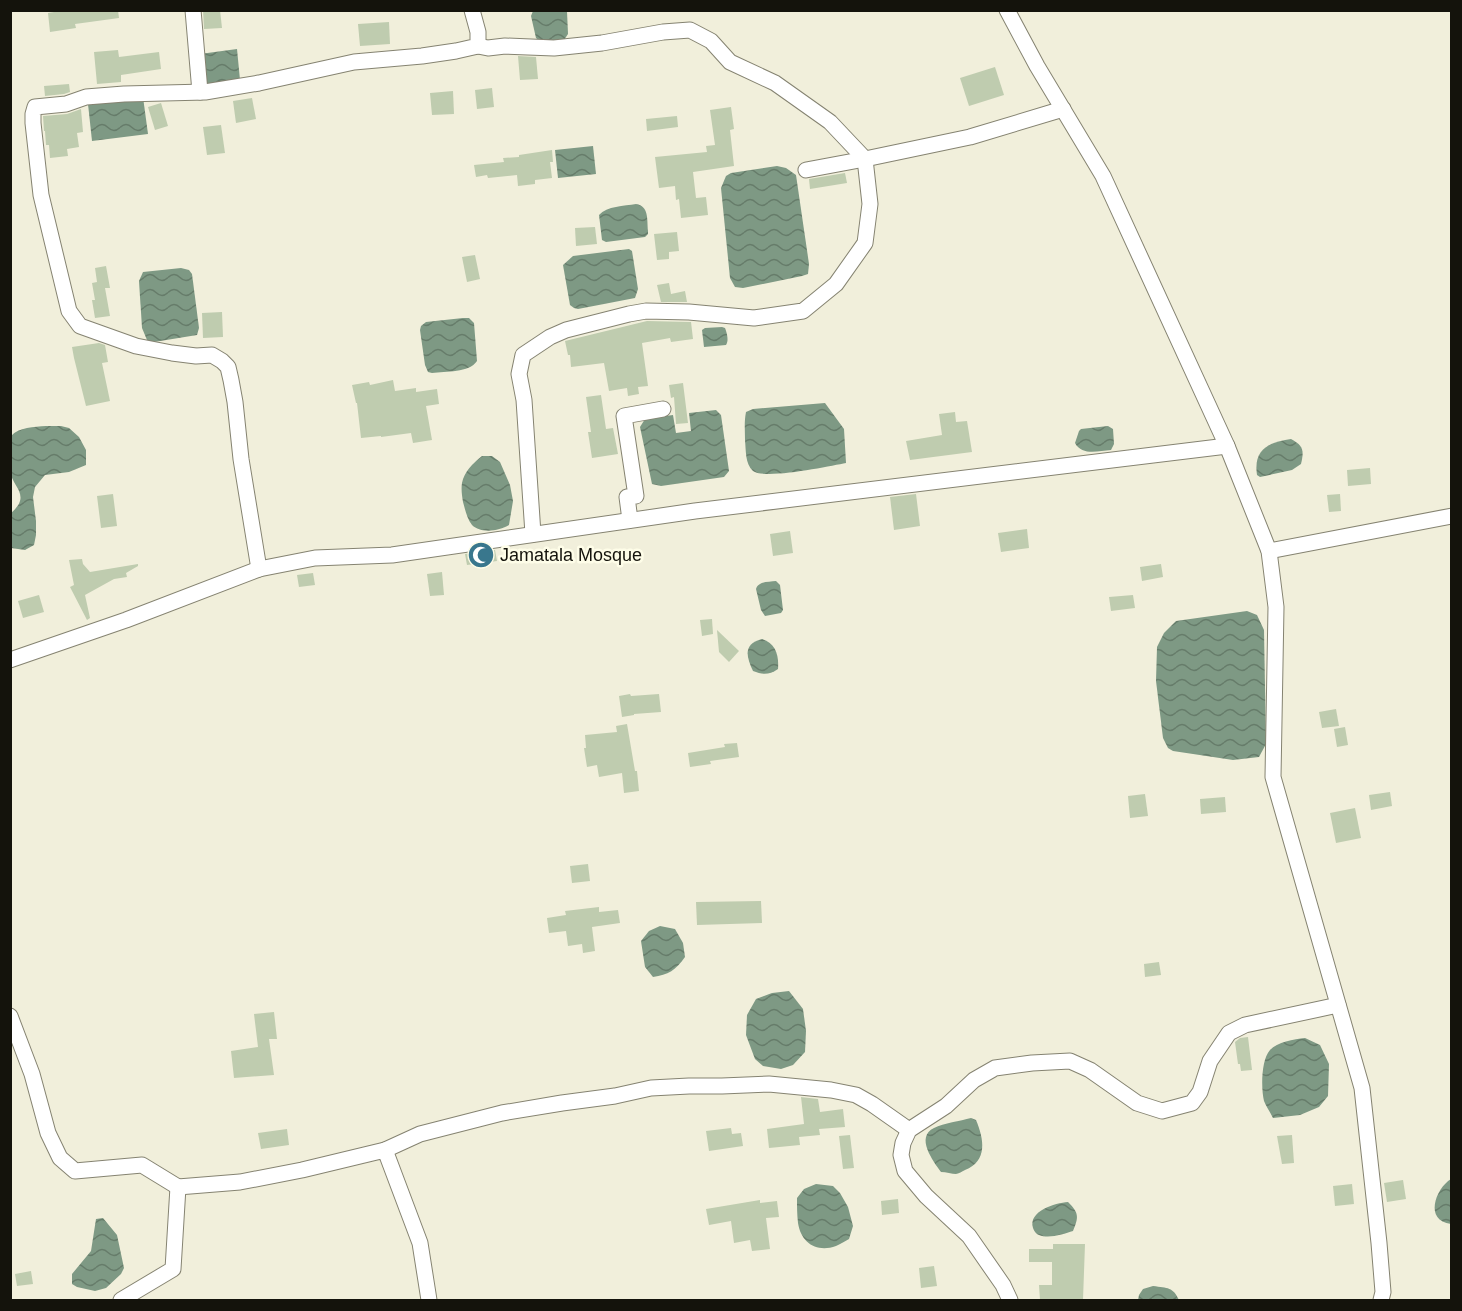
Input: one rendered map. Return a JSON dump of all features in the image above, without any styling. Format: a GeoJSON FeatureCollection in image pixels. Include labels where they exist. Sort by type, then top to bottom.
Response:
{"type":"FeatureCollection","features":[{"type":"Feature","properties":{"kind":"street"},"geometry":{"type":"LineString","coordinates":[[193,10],[200,92]]}},
{"type":"Feature","properties":{"kind":"street"},"geometry":{"type":"LineString","coordinates":[[472,10],[478,32],[478,46]]}},
{"type":"Feature","properties":{"kind":"street"},"geometry":{"type":"LineString","coordinates":[[1007,10],[1102,176],[1227,446],[1269,551],[1276,607],[1273,777],[1362,1088],[1379,1243],[1382,1300]]}},
{"type":"Feature","properties":{"kind":"street"},"geometry":{"type":"LineString","coordinates":[[259,569],[228,367],[212,355],[172,353],[136,345],[80,326],[69,311],[40,185],[33,123],[35,107],[66,104],[86,97],[200,92],[259,83],[354,62],[422,56],[478,46],[554,48],[690,30],[711,41],[730,62],[775,83],[830,122],[865,159],[870,204],[865,243],[836,284],[802,311],[754,318],[646,310],[566,330],[550,337],[523,356],[519,374],[524,400],[533,534]]}},
{"type":"Feature","properties":{"kind":"street"},"geometry":{"type":"LineString","coordinates":[[806,170],[970,137],[1063,110]]}},
{"type":"Feature","properties":{"kind":"street"},"geometry":{"type":"LineString","coordinates":[[630,520],[627,497],[636,496],[624,416],[663,410]]}},
{"type":"Feature","properties":{"kind":"street"},"geometry":{"type":"LineString","coordinates":[[10,660],[126,620],[259,569],[315,558],[392,555],[695,511],[1227,446]]}},
{"type":"Feature","properties":{"kind":"street"},"geometry":{"type":"LineString","coordinates":[[1269,551],[1452,516]]}},
{"type":"Feature","properties":{"kind":"street"},"geometry":{"type":"LineString","coordinates":[[1010,1300],[1003,1285],[969,1236],[926,1196],[905,1171],[902,1155],[903,1143],[909,1130],[946,1106],[974,1080],[995,1068],[1032,1063],[1070,1061],[1090,1070],[1137,1103],[1162,1111],[1192,1103],[1200,1092],[1210,1061],[1229,1033],[1245,1025],[1338,1005]]}},
{"type":"Feature","properties":{"kind":"street"},"geometry":{"type":"LineString","coordinates":[[10,1016],[32,1074],[48,1133],[60,1158],[75,1171],[142,1165],[178,1187],[250,1180],[302,1170],[385,1150],[420,1134],[502,1113],[615,1096],[651,1088],[769,1084],[831,1090],[855,1095],[909,1130]]}},
{"type":"Feature","properties":{"kind":"street"},"geometry":{"type":"LineString","coordinates":[[385,1150],[420,1243],[429,1300]]}},
{"type":"Feature","properties":{"kind":"street"},"geometry":{"type":"LineString","coordinates":[[121,1300],[173,1269],[178,1187]]}},
{"type":"Feature","properties":{"kind":"water"},"geometry":{"type":"Polygon","coordinates":[[[533,11],[567,11],[568,34],[564,40],[541,42],[536,38],[531,16],[533,11]]]}},
{"type":"Feature","properties":{"kind":"water"},"geometry":{"type":"Polygon","coordinates":[[[237,49],[240,80],[204,84],[200,54],[237,49]]]}},
{"type":"Feature","properties":{"kind":"water"},"geometry":{"type":"Polygon","coordinates":[[[143,97],[148,134],[92,141],[88,104],[143,97]]]}},
{"type":"Feature","properties":{"kind":"water"},"geometry":{"type":"Polygon","coordinates":[[[593,146],[596,174],[558,178],[555,150],[593,146]]]}},
{"type":"Feature","properties":{"kind":"water"},"geometry":{"type":"Polygon","coordinates":[[[777,166],[786,168],[796,175],[809,264],[808,274],[743,288],[735,287],[730,278],[721,188],[726,176],[731,173],[777,166]]]}},
{"type":"Feature","properties":{"kind":"water"},"geometry":{"type":"Polygon","coordinates":[[[636,204],[645,210],[648,234],[645,237],[606,242],[602,240],[599,215],[611,208],[636,204]]]}},
{"type":"Feature","properties":{"kind":"water"},"geometry":{"type":"Polygon","coordinates":[[[629,249],[632,251],[638,289],[635,298],[578,309],[570,305],[563,265],[573,256],[629,249]]]}},
{"type":"Feature","properties":{"kind":"water"},"geometry":{"type":"Polygon","coordinates":[[[181,268],[189,270],[192,274],[199,328],[197,335],[154,342],[147,340],[142,328],[139,281],[143,272],[181,268]]]}},
{"type":"Feature","properties":{"kind":"water"},"geometry":{"type":"Polygon","coordinates":[[[469,318],[474,323],[477,361],[463,370],[428,372],[425,365],[421,326],[426,322],[469,318]]]}},
{"type":"Feature","properties":{"kind":"water"},"geometry":{"type":"Polygon","coordinates":[[[725,328],[727,335],[726,345],[704,347],[702,330],[725,328]]]}},
{"type":"Feature","properties":{"kind":"water"},"geometry":{"type":"Polygon","coordinates":[[[825,403],[844,429],[846,463],[783,473],[770,474],[753,471],[747,461],[746,412],[753,409],[825,403]]]}},
{"type":"Feature","properties":{"kind":"water"},"geometry":{"type":"Polygon","coordinates":[[[716,410],[721,415],[729,471],[724,477],[661,486],[652,484],[640,427],[645,419],[673,415],[676,433],[691,431],[689,413],[716,410]]]}},
{"type":"Feature","properties":{"kind":"water"},"geometry":{"type":"Polygon","coordinates":[[[46,426],[69,428],[79,437],[86,450],[86,465],[69,472],[45,475],[35,487],[33,497],[36,521],[34,545],[25,550],[11,548],[11,513],[17,507],[20,496],[10,471],[11,436],[22,429],[46,426]]]}},
{"type":"Feature","properties":{"kind":"water"},"geometry":{"type":"Polygon","coordinates":[[[1108,426],[1113,429],[1114,444],[1111,450],[1086,451],[1075,443],[1081,429],[1108,426]]]}},
{"type":"Feature","properties":{"kind":"water"},"geometry":{"type":"Polygon","coordinates":[[[1291,439],[1302,449],[1301,464],[1292,470],[1260,477],[1257,475],[1256,466],[1264,448],[1276,442],[1291,439]]]}},
{"type":"Feature","properties":{"kind":"water"},"geometry":{"type":"Polygon","coordinates":[[[482,456],[492,456],[500,462],[510,485],[513,501],[509,525],[500,529],[485,531],[476,528],[467,517],[463,502],[463,479],[469,468],[482,456]]]}},
{"type":"Feature","properties":{"kind":"water"},"geometry":{"type":"Polygon","coordinates":[[[776,581],[780,585],[783,610],[781,613],[765,616],[761,610],[756,589],[761,583],[776,581]]]}},
{"type":"Feature","properties":{"kind":"water"},"geometry":{"type":"Polygon","coordinates":[[[1247,611],[1257,615],[1264,630],[1266,744],[1259,757],[1233,760],[1173,751],[1168,748],[1163,738],[1156,681],[1157,647],[1164,633],[1176,621],[1247,611]]]}},
{"type":"Feature","properties":{"kind":"water"},"geometry":{"type":"Polygon","coordinates":[[[762,639],[771,644],[778,659],[778,669],[763,674],[753,671],[748,656],[749,647],[762,639]]]}},
{"type":"Feature","properties":{"kind":"water"},"geometry":{"type":"Polygon","coordinates":[[[660,926],[675,929],[683,943],[685,957],[671,971],[653,977],[645,967],[641,941],[649,931],[660,926]]]}},
{"type":"Feature","properties":{"kind":"water"},"geometry":{"type":"Polygon","coordinates":[[[789,991],[803,1009],[806,1031],[805,1052],[793,1065],[781,1069],[763,1066],[755,1059],[746,1035],[747,1015],[756,999],[772,993],[789,991]]]}},
{"type":"Feature","properties":{"kind":"water"},"geometry":{"type":"Polygon","coordinates":[[[1305,1038],[1320,1045],[1329,1064],[1328,1096],[1319,1107],[1300,1115],[1273,1118],[1264,1101],[1262,1089],[1263,1067],[1267,1055],[1273,1047],[1281,1043],[1305,1038]]]}},
{"type":"Feature","properties":{"kind":"water"},"geometry":{"type":"Polygon","coordinates":[[[971,1118],[976,1120],[981,1135],[982,1149],[978,1161],[957,1174],[941,1172],[927,1149],[926,1137],[934,1128],[971,1118]]]}},
{"type":"Feature","properties":{"kind":"water"},"geometry":{"type":"Polygon","coordinates":[[[1451,1179],[1451,1224],[1437,1217],[1435,1204],[1440,1190],[1451,1179]]]}},
{"type":"Feature","properties":{"kind":"water"},"geometry":{"type":"Polygon","coordinates":[[[816,1184],[833,1186],[840,1193],[848,1207],[853,1226],[849,1239],[829,1248],[816,1247],[806,1241],[798,1223],[797,1198],[804,1189],[816,1184]]]}},
{"type":"Feature","properties":{"kind":"water"},"geometry":{"type":"Polygon","coordinates":[[[1068,1202],[1077,1215],[1073,1231],[1052,1236],[1036,1233],[1033,1222],[1038,1213],[1050,1206],[1068,1202]]]}},
{"type":"Feature","properties":{"kind":"water"},"geometry":{"type":"Polygon","coordinates":[[[103,1218],[117,1235],[124,1268],[106,1288],[95,1291],[77,1287],[72,1284],[72,1274],[91,1251],[96,1219],[103,1218]]]}},
{"type":"Feature","properties":{"kind":"water"},"geometry":{"type":"Polygon","coordinates":[[[1153,1286],[1169,1289],[1179,1300],[1138,1300],[1143,1289],[1153,1286]]]}},
{"type":"Feature","properties":{"kind":"building"},"geometry":{"type":"Polygon","coordinates":[[[66,10],[118,10],[119,18],[75,24],[76,28],[50,32],[48,13],[66,10]]]}},
{"type":"Feature","properties":{"kind":"building"},"geometry":{"type":"Polygon","coordinates":[[[203,10],[220,10],[222,28],[204,29],[203,10]]]}},
{"type":"Feature","properties":{"kind":"building"},"geometry":{"type":"Polygon","coordinates":[[[389,22],[390,44],[360,46],[358,24],[389,22]]]}},
{"type":"Feature","properties":{"kind":"building"},"geometry":{"type":"Polygon","coordinates":[[[118,50],[119,57],[159,52],[161,69],[121,75],[121,82],[97,84],[94,52],[118,50]]]}},
{"type":"Feature","properties":{"kind":"building"},"geometry":{"type":"Polygon","coordinates":[[[518,56],[536,57],[538,79],[520,80],[518,56]]]}},
{"type":"Feature","properties":{"kind":"building"},"geometry":{"type":"Polygon","coordinates":[[[995,67],[1004,95],[969,106],[960,78],[995,67]]]}},
{"type":"Feature","properties":{"kind":"building"},"geometry":{"type":"Polygon","coordinates":[[[69,84],[70,92],[45,96],[44,86],[69,84]]]}},
{"type":"Feature","properties":{"kind":"building"},"geometry":{"type":"Polygon","coordinates":[[[492,88],[494,107],[477,109],[475,90],[492,88]]]}},
{"type":"Feature","properties":{"kind":"building"},"geometry":{"type":"Polygon","coordinates":[[[453,91],[454,114],[432,115],[430,93],[453,91]]]}},
{"type":"Feature","properties":{"kind":"building"},"geometry":{"type":"Polygon","coordinates":[[[252,98],[256,119],[236,123],[233,101],[252,98]]]}},
{"type":"Feature","properties":{"kind":"building"},"geometry":{"type":"Polygon","coordinates":[[[161,103],[168,126],[155,130],[148,107],[161,103]]]}},
{"type":"Feature","properties":{"kind":"building"},"geometry":{"type":"Polygon","coordinates":[[[731,107],[734,129],[730,130],[734,166],[693,172],[696,198],[706,197],[708,215],[681,218],[675,186],[659,188],[655,157],[707,152],[706,146],[715,145],[710,110],[731,107]]]}},
{"type":"Feature","properties":{"kind":"building"},"geometry":{"type":"Polygon","coordinates":[[[81,109],[83,132],[77,133],[79,147],[67,149],[68,156],[50,158],[49,145],[46,145],[43,116],[67,114],[81,109]]]}},
{"type":"Feature","properties":{"kind":"building"},"geometry":{"type":"Polygon","coordinates":[[[677,116],[678,127],[647,131],[646,119],[677,116]]]}},
{"type":"Feature","properties":{"kind":"building"},"geometry":{"type":"Polygon","coordinates":[[[221,125],[225,153],[207,155],[203,127],[221,125]]]}},
{"type":"Feature","properties":{"kind":"building"},"geometry":{"type":"Polygon","coordinates":[[[552,150],[553,162],[550,162],[552,178],[535,180],[535,184],[518,186],[517,175],[476,177],[474,165],[504,162],[503,158],[552,150]]]}},
{"type":"Feature","properties":{"kind":"building"},"geometry":{"type":"Polygon","coordinates":[[[845,173],[847,183],[810,189],[809,179],[845,173]]]}},
{"type":"Feature","properties":{"kind":"building"},"geometry":{"type":"Polygon","coordinates":[[[595,227],[597,244],[576,246],[575,228],[595,227]]]}},
{"type":"Feature","properties":{"kind":"building"},"geometry":{"type":"Polygon","coordinates":[[[677,232],[679,251],[669,252],[669,259],[657,260],[654,234],[677,232]]]}},
{"type":"Feature","properties":{"kind":"building"},"geometry":{"type":"Polygon","coordinates":[[[475,255],[480,279],[467,282],[462,257],[475,255]]]}},
{"type":"Feature","properties":{"kind":"building"},"geometry":{"type":"Polygon","coordinates":[[[106,266],[110,288],[105,288],[110,316],[95,318],[92,283],[97,282],[95,268],[106,266]]]}},
{"type":"Feature","properties":{"kind":"building"},"geometry":{"type":"Polygon","coordinates":[[[669,283],[671,294],[685,291],[687,302],[661,302],[657,285],[669,283]]]}},
{"type":"Feature","properties":{"kind":"building"},"geometry":{"type":"Polygon","coordinates":[[[222,312],[223,337],[203,338],[202,313],[222,312]]]}},
{"type":"Feature","properties":{"kind":"building"},"geometry":{"type":"Polygon","coordinates":[[[647,321],[691,322],[693,339],[671,342],[670,338],[642,343],[648,386],[638,387],[639,394],[628,396],[627,388],[609,391],[604,363],[571,367],[565,341],[647,321]]]}},
{"type":"Feature","properties":{"kind":"building"},"geometry":{"type":"Polygon","coordinates":[[[99,343],[105,345],[108,362],[102,363],[110,401],[86,406],[72,347],[99,343]]]}},
{"type":"Feature","properties":{"kind":"building"},"geometry":{"type":"Polygon","coordinates":[[[393,380],[395,391],[416,388],[416,392],[437,389],[439,404],[426,406],[432,440],[413,443],[411,433],[361,438],[357,403],[352,385],[369,382],[370,385],[393,380]]]}},
{"type":"Feature","properties":{"kind":"building"},"geometry":{"type":"Polygon","coordinates":[[[683,383],[688,423],[676,424],[674,397],[671,398],[669,385],[683,383]]]}},
{"type":"Feature","properties":{"kind":"building"},"geometry":{"type":"Polygon","coordinates":[[[601,395],[606,429],[613,428],[618,454],[592,458],[586,397],[601,395]]]}},
{"type":"Feature","properties":{"kind":"building"},"geometry":{"type":"Polygon","coordinates":[[[955,412],[956,422],[967,421],[972,452],[910,460],[906,441],[942,435],[939,414],[955,412]]]}},
{"type":"Feature","properties":{"kind":"building"},"geometry":{"type":"Polygon","coordinates":[[[1370,468],[1371,484],[1348,486],[1347,470],[1370,468]]]}},
{"type":"Feature","properties":{"kind":"building"},"geometry":{"type":"Polygon","coordinates":[[[113,494],[117,526],[101,528],[97,496],[113,494]]]}},
{"type":"Feature","properties":{"kind":"building"},"geometry":{"type":"Polygon","coordinates":[[[916,494],[920,526],[894,530],[890,497],[916,494]]]}},
{"type":"Feature","properties":{"kind":"building"},"geometry":{"type":"Polygon","coordinates":[[[1340,494],[1341,511],[1329,512],[1327,495],[1340,494]]]}},
{"type":"Feature","properties":{"kind":"building"},"geometry":{"type":"Polygon","coordinates":[[[1027,529],[1029,548],[1001,552],[998,533],[1027,529]]]}},
{"type":"Feature","properties":{"kind":"building"},"geometry":{"type":"Polygon","coordinates":[[[790,531],[793,553],[773,556],[770,534],[790,531]]]}},
{"type":"Feature","properties":{"kind":"building","name":"Jamatala Mosque"},"geometry":{"type":"Polygon","coordinates":[[[495,550],[497,561],[467,565],[465,554],[495,550]]]}},
{"type":"Feature","properties":{"kind":"building"},"geometry":{"type":"Polygon","coordinates":[[[82,559],[90,572],[138,564],[126,573],[127,577],[114,579],[85,595],[90,618],[87,620],[70,587],[74,585],[69,560],[82,559]]]}},
{"type":"Feature","properties":{"kind":"building"},"geometry":{"type":"Polygon","coordinates":[[[1161,564],[1163,577],[1142,581],[1140,567],[1161,564]]]}},
{"type":"Feature","properties":{"kind":"building"},"geometry":{"type":"Polygon","coordinates":[[[442,572],[444,595],[430,596],[427,574],[442,572]]]}},
{"type":"Feature","properties":{"kind":"building"},"geometry":{"type":"Polygon","coordinates":[[[313,573],[315,585],[299,587],[297,575],[313,573]]]}},
{"type":"Feature","properties":{"kind":"building"},"geometry":{"type":"Polygon","coordinates":[[[39,595],[44,612],[23,618],[18,601],[39,595]]]}},
{"type":"Feature","properties":{"kind":"building"},"geometry":{"type":"Polygon","coordinates":[[[1133,595],[1135,608],[1111,611],[1109,597],[1133,595]]]}},
{"type":"Feature","properties":{"kind":"building"},"geometry":{"type":"Polygon","coordinates":[[[712,619],[713,634],[702,636],[700,620],[712,619]]]}},
{"type":"Feature","properties":{"kind":"building"},"geometry":{"type":"Polygon","coordinates":[[[717,630],[739,651],[729,662],[719,652],[717,630]]]}},
{"type":"Feature","properties":{"kind":"building"},"geometry":{"type":"Polygon","coordinates":[[[630,694],[631,696],[659,694],[661,712],[622,717],[619,696],[630,694]]]}},
{"type":"Feature","properties":{"kind":"building"},"geometry":{"type":"Polygon","coordinates":[[[1336,709],[1339,726],[1322,728],[1319,712],[1336,709]]]}},
{"type":"Feature","properties":{"kind":"building"},"geometry":{"type":"Polygon","coordinates":[[[627,724],[639,791],[624,793],[622,773],[599,777],[597,765],[587,767],[584,748],[586,748],[585,735],[617,732],[616,726],[627,724]]]}},
{"type":"Feature","properties":{"kind":"building"},"geometry":{"type":"Polygon","coordinates":[[[1345,727],[1348,745],[1337,747],[1334,729],[1345,727]]]}},
{"type":"Feature","properties":{"kind":"building"},"geometry":{"type":"Polygon","coordinates":[[[737,743],[739,757],[710,761],[711,764],[690,767],[688,753],[737,743]]]}},
{"type":"Feature","properties":{"kind":"building"},"geometry":{"type":"Polygon","coordinates":[[[1390,792],[1392,806],[1371,810],[1369,795],[1390,792]]]}},
{"type":"Feature","properties":{"kind":"building"},"geometry":{"type":"Polygon","coordinates":[[[1145,794],[1148,816],[1130,818],[1128,796],[1145,794]]]}},
{"type":"Feature","properties":{"kind":"building"},"geometry":{"type":"Polygon","coordinates":[[[1225,797],[1226,812],[1201,814],[1200,799],[1225,797]]]}},
{"type":"Feature","properties":{"kind":"building"},"geometry":{"type":"Polygon","coordinates":[[[1355,808],[1361,838],[1336,843],[1330,813],[1355,808]]]}},
{"type":"Feature","properties":{"kind":"building"},"geometry":{"type":"Polygon","coordinates":[[[588,864],[590,881],[572,883],[570,866],[588,864]]]}},
{"type":"Feature","properties":{"kind":"building"},"geometry":{"type":"Polygon","coordinates":[[[761,901],[762,923],[697,925],[696,902],[761,901]]]}},
{"type":"Feature","properties":{"kind":"building"},"geometry":{"type":"Polygon","coordinates":[[[599,907],[599,912],[618,910],[620,923],[592,927],[595,951],[583,953],[582,944],[568,946],[566,931],[549,933],[547,918],[566,915],[565,911],[599,907]]]}},
{"type":"Feature","properties":{"kind":"building"},"geometry":{"type":"Polygon","coordinates":[[[1159,962],[1161,975],[1145,977],[1144,964],[1159,962]]]}},
{"type":"Feature","properties":{"kind":"building"},"geometry":{"type":"Polygon","coordinates":[[[274,1012],[277,1039],[269,1039],[274,1075],[234,1078],[231,1051],[258,1047],[254,1014],[274,1012]]]}},
{"type":"Feature","properties":{"kind":"building"},"geometry":{"type":"Polygon","coordinates":[[[1248,1037],[1252,1070],[1241,1071],[1235,1042],[1240,1038],[1248,1037]]]}},
{"type":"Feature","properties":{"kind":"building"},"geometry":{"type":"Polygon","coordinates":[[[801,1097],[818,1099],[820,1112],[843,1109],[845,1127],[819,1129],[820,1135],[799,1137],[800,1145],[769,1148],[767,1129],[804,1124],[801,1097]]]}},
{"type":"Feature","properties":{"kind":"building"},"geometry":{"type":"Polygon","coordinates":[[[731,1128],[732,1134],[741,1133],[743,1146],[709,1151],[706,1131],[731,1128]]]}},
{"type":"Feature","properties":{"kind":"building"},"geometry":{"type":"Polygon","coordinates":[[[287,1129],[289,1145],[261,1149],[258,1133],[287,1129]]]}},
{"type":"Feature","properties":{"kind":"building"},"geometry":{"type":"Polygon","coordinates":[[[850,1135],[854,1168],[843,1169],[839,1136],[850,1135]]]}},
{"type":"Feature","properties":{"kind":"building"},"geometry":{"type":"Polygon","coordinates":[[[1292,1135],[1294,1163],[1282,1164],[1277,1136],[1292,1135]]]}},
{"type":"Feature","properties":{"kind":"building"},"geometry":{"type":"Polygon","coordinates":[[[1403,1180],[1406,1199],[1387,1202],[1384,1183],[1403,1180]]]}},
{"type":"Feature","properties":{"kind":"building"},"geometry":{"type":"Polygon","coordinates":[[[1352,1184],[1354,1204],[1335,1206],[1333,1186],[1352,1184]]]}},
{"type":"Feature","properties":{"kind":"building"},"geometry":{"type":"Polygon","coordinates":[[[898,1199],[899,1213],[882,1215],[881,1201],[898,1199]]]}},
{"type":"Feature","properties":{"kind":"building"},"geometry":{"type":"Polygon","coordinates":[[[760,1200],[760,1203],[777,1201],[779,1217],[766,1218],[770,1249],[752,1251],[750,1240],[734,1243],[731,1221],[709,1225],[706,1209],[760,1200]]]}},
{"type":"Feature","properties":{"kind":"building"},"geometry":{"type":"Polygon","coordinates":[[[1053,1244],[1085,1244],[1083,1300],[1040,1300],[1039,1285],[1052,1285],[1052,1262],[1029,1262],[1029,1249],[1053,1249],[1053,1244]]]}},
{"type":"Feature","properties":{"kind":"building"},"geometry":{"type":"Polygon","coordinates":[[[934,1266],[937,1286],[921,1288],[919,1268],[934,1266]]]}},
{"type":"Feature","properties":{"kind":"building"},"geometry":{"type":"Polygon","coordinates":[[[31,1271],[33,1284],[17,1286],[15,1274],[31,1271]]]}},
{"type":"Feature","properties":{"kind":"place","name":"Jamatala Mosque"},"geometry":{"type":"Point","coordinates":[481,555]}}]}
